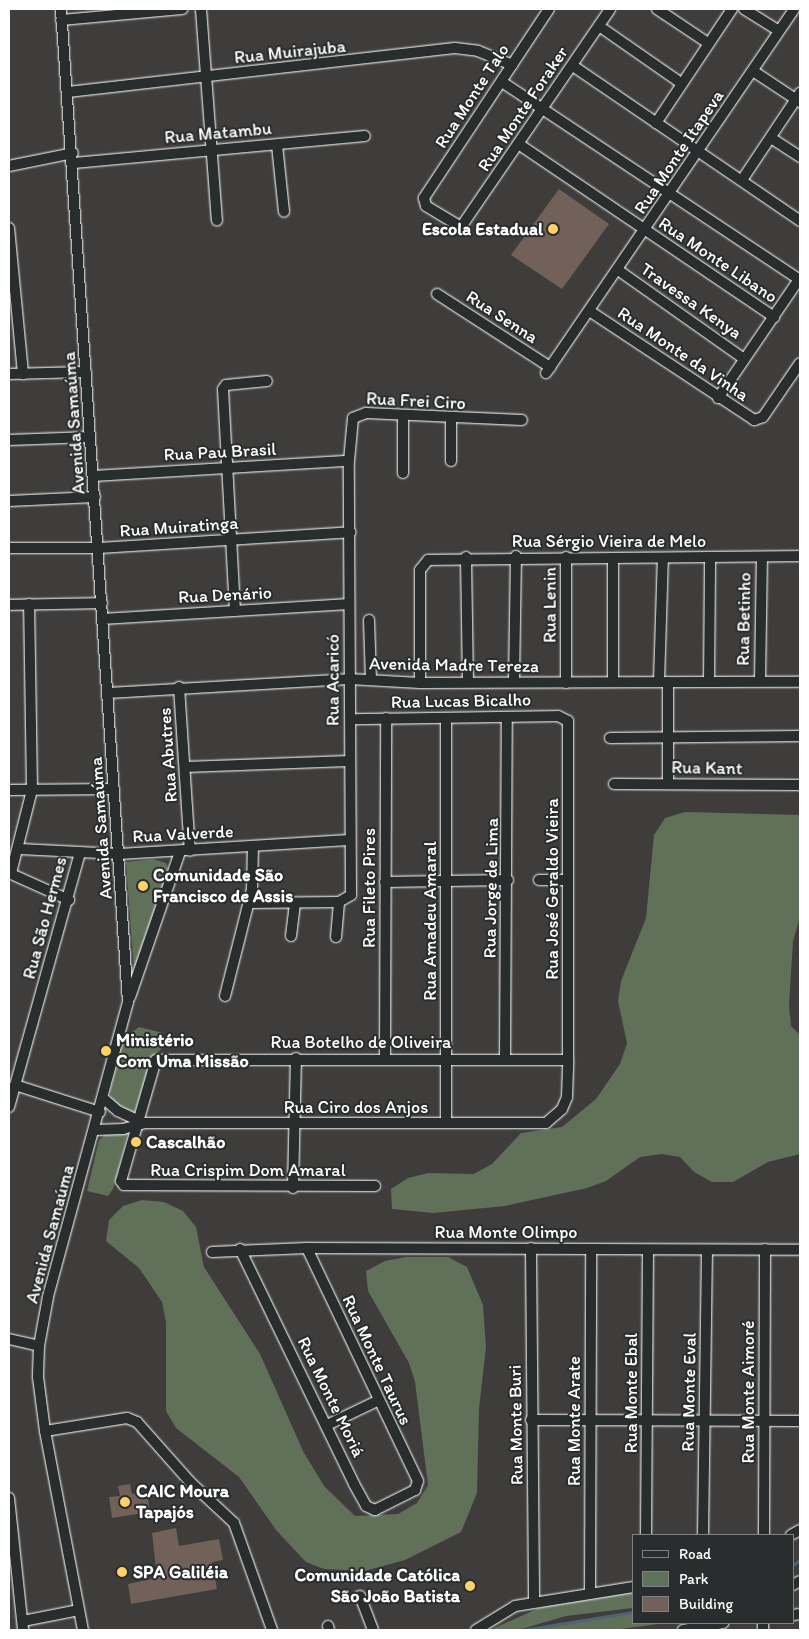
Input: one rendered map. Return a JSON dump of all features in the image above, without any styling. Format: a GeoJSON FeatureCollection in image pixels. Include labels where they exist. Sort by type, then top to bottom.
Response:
{"type":"FeatureCollection","features":[{"type":"Feature","properties":{"kind":"street","name":"Avenida Samaúma"},"geometry":{"type":"LineString","coordinates":[[61,9],[74,158],[90,437],[128,1002],[104,1099],[48,1297],[39,1346],[38,1377],[45,1431],[83,1630]]}},
{"type":"Feature","properties":{"kind":"street"},"geometry":{"type":"LineString","coordinates":[[61,20],[182,9]]}},
{"type":"Feature","properties":{"kind":"street"},"geometry":{"type":"LineString","coordinates":[[201,9],[217,220]]}},
{"type":"Feature","properties":{"kind":"street","name":"Rua Monte Talo"},"geometry":{"type":"LineString","coordinates":[[461,227],[423,202],[549,9]]}},
{"type":"Feature","properties":{"kind":"street","name":"Rua Monte Foraker"},"geometry":{"type":"LineString","coordinates":[[461,227],[520,145],[610,9]]}},
{"type":"Feature","properties":{"kind":"street"},"geometry":{"type":"LineString","coordinates":[[657,9],[708,44]]}},
{"type":"Feature","properties":{"kind":"street"},"geometry":{"type":"LineString","coordinates":[[656,123],[732,9]]}},
{"type":"Feature","properties":{"kind":"street"},"geometry":{"type":"LineString","coordinates":[[744,9],[778,30]]}},
{"type":"Feature","properties":{"kind":"street","name":"Rua Monte Itapeva"},"geometry":{"type":"LineString","coordinates":[[548,370],[590,312],[753,71],[778,30],[794,9]]}},
{"type":"Feature","properties":{"kind":"street"},"geometry":{"type":"LineString","coordinates":[[599,26],[681,83]]}},
{"type":"Feature","properties":{"kind":"street","name":"Rua Muirajuba"},"geometry":{"type":"LineString","coordinates":[[68,92],[462,48],[512,66]]}},
{"type":"Feature","properties":{"kind":"street"},"geometry":{"type":"LineString","coordinates":[[573,66],[800,221]]}},
{"type":"Feature","properties":{"kind":"street"},"geometry":{"type":"LineString","coordinates":[[742,180],[799,98],[753,71]]}},
{"type":"Feature","properties":{"kind":"street"},"geometry":{"type":"LineString","coordinates":[[502,82],[800,279],[718,398]]}},
{"type":"Feature","properties":{"kind":"street","name":"Rua Matambu"},"geometry":{"type":"LineString","coordinates":[[9,166],[74,158],[276,145],[365,136]]}},
{"type":"Feature","properties":{"kind":"street"},"geometry":{"type":"LineString","coordinates":[[772,138],[800,157]]}},
{"type":"Feature","properties":{"kind":"street"},"geometry":{"type":"LineString","coordinates":[[276,145],[284,212]]}},
{"type":"Feature","properties":{"kind":"street","name":"Rua Monte Libano"},"geometry":{"type":"LineString","coordinates":[[520,145],[774,317]]}},
{"type":"Feature","properties":{"kind":"street"},"geometry":{"type":"LineString","coordinates":[[9,228],[23,374]]}},
{"type":"Feature","properties":{"kind":"street","name":"Travessa Kenya"},"geometry":{"type":"LineString","coordinates":[[618,270],[744,358]]}},
{"type":"Feature","properties":{"kind":"street","name":"Rua Senna"},"geometry":{"type":"LineString","coordinates":[[437,294],[548,370]]}},
{"type":"Feature","properties":{"kind":"street","name":"Rua Monte da Vinha"},"geometry":{"type":"LineString","coordinates":[[590,312],[718,398],[759,421],[800,363]]}},
{"type":"Feature","properties":{"kind":"street"},"geometry":{"type":"LineString","coordinates":[[9,374],[86,372]]}},
{"type":"Feature","properties":{"kind":"street"},"geometry":{"type":"LineString","coordinates":[[235,611],[224,386],[267,381]]}},
{"type":"Feature","properties":{"kind":"street","name":"Rua Frei Ciro"},"geometry":{"type":"LineString","coordinates":[[349,461],[352,422],[356,414],[522,420]]}},
{"type":"Feature","properties":{"kind":"street"},"geometry":{"type":"LineString","coordinates":[[403,415],[403,473]]}},
{"type":"Feature","properties":{"kind":"street"},"geometry":{"type":"LineString","coordinates":[[451,418],[451,461]]}},
{"type":"Feature","properties":{"kind":"street"},"geometry":{"type":"LineString","coordinates":[[9,440],[90,437]]}},
{"type":"Feature","properties":{"kind":"street","name":"Rua Pau Brasil"},"geometry":{"type":"LineString","coordinates":[[93,476],[349,461]]}},
{"type":"Feature","properties":{"kind":"street","name":"Rua Acaricó"},"geometry":{"type":"LineString","coordinates":[[336,937],[344,900],[349,840],[349,461]]}},
{"type":"Feature","properties":{"kind":"street"},"geometry":{"type":"LineString","coordinates":[[9,500],[95,497]]}},
{"type":"Feature","properties":{"kind":"street","name":"Rua Muiratinga"},"geometry":{"type":"LineString","coordinates":[[9,548],[98,548],[350,532]]}},
{"type":"Feature","properties":{"kind":"street"},"geometry":{"type":"LineString","coordinates":[[514,682],[516,556]]}},
{"type":"Feature","properties":{"kind":"street","name":"Rua Sérgio Vieira de Melo"},"geometry":{"type":"LineString","coordinates":[[420,683],[420,565],[428,560],[516,556],[613,558],[800,556]]}},
{"type":"Feature","properties":{"kind":"street"},"geometry":{"type":"LineString","coordinates":[[466,557],[468,682]]}},
{"type":"Feature","properties":{"kind":"street","name":"Rua Lenin"},"geometry":{"type":"LineString","coordinates":[[566,557],[566,683]]}},
{"type":"Feature","properties":{"kind":"street"},"geometry":{"type":"LineString","coordinates":[[709,682],[710,557]]}},
{"type":"Feature","properties":{"kind":"street","name":"Rua Betinho"},"geometry":{"type":"LineString","coordinates":[[760,682],[762,557]]}},
{"type":"Feature","properties":{"kind":"street"},"geometry":{"type":"LineString","coordinates":[[613,558],[613,682]]}},
{"type":"Feature","properties":{"kind":"street"},"geometry":{"type":"LineString","coordinates":[[663,558],[664,682],[669,737],[668,784]]}},
{"type":"Feature","properties":{"kind":"street"},"geometry":{"type":"LineString","coordinates":[[9,605],[102,603]]}},
{"type":"Feature","properties":{"kind":"street"},"geometry":{"type":"LineString","coordinates":[[29,604],[32,790],[20,848],[10,873],[69,900]]}},
{"type":"Feature","properties":{"kind":"street","name":"Rua Denário"},"geometry":{"type":"LineString","coordinates":[[103,619],[350,604]]}},
{"type":"Feature","properties":{"kind":"street"},"geometry":{"type":"LineString","coordinates":[[369,620],[371,680]]}},
{"type":"Feature","properties":{"kind":"street","name":"Avenida Madre Tereza"},"geometry":{"type":"LineString","coordinates":[[108,693],[349,678],[420,683],[800,682]]}},
{"type":"Feature","properties":{"kind":"street","name":"Rua Abutres"},"geometry":{"type":"LineString","coordinates":[[179,688],[185,767],[185,852]]}},
{"type":"Feature","properties":{"kind":"street","name":"Rua Fileto Pires"},"geometry":{"type":"LineString","coordinates":[[385,1058],[386,718]]}},
{"type":"Feature","properties":{"kind":"street","name":"Rua Jorge de Lima"},"geometry":{"type":"LineString","coordinates":[[505,1059],[508,880],[506,718]]}},
{"type":"Feature","properties":{"kind":"street","name":"Rua Lucas Bicalho"},"geometry":{"type":"LineString","coordinates":[[356,719],[566,718]]}},
{"type":"Feature","properties":{"kind":"street","name":"Rua José Geraldo Vieira"},"geometry":{"type":"LineString","coordinates":[[566,718],[568,1060]]}},
{"type":"Feature","properties":{"kind":"street","name":"Rua Amadeu Amaral"},"geometry":{"type":"LineString","coordinates":[[446,720],[446,1123]]}},
{"type":"Feature","properties":{"kind":"street"},"geometry":{"type":"LineString","coordinates":[[610,738],[800,736]]}},
{"type":"Feature","properties":{"kind":"street"},"geometry":{"type":"LineString","coordinates":[[185,767],[349,761]]}},
{"type":"Feature","properties":{"kind":"street","name":"Rua Kant"},"geometry":{"type":"LineString","coordinates":[[614,784],[800,785]]}},
{"type":"Feature","properties":{"kind":"street"},"geometry":{"type":"LineString","coordinates":[[9,790],[114,789]]}},
{"type":"Feature","properties":{"kind":"street","name":"Rua Valverde"},"geometry":{"type":"LineString","coordinates":[[20,848],[119,854],[185,852],[349,840]]}},
{"type":"Feature","properties":{"kind":"street"},"geometry":{"type":"LineString","coordinates":[[224,996],[250,904],[253,846]]}},
{"type":"Feature","properties":{"kind":"street"},"geometry":{"type":"LineString","coordinates":[[128,1002],[185,852]]}},
{"type":"Feature","properties":{"kind":"street","name":"Rua São Hermes"},"geometry":{"type":"LineString","coordinates":[[9,1107],[69,900],[80,853]]}},
{"type":"Feature","properties":{"kind":"street"},"geometry":{"type":"LineString","coordinates":[[385,882],[508,880]]}},
{"type":"Feature","properties":{"kind":"street"},"geometry":{"type":"LineString","coordinates":[[539,880],[567,880]]}},
{"type":"Feature","properties":{"kind":"street"},"geometry":{"type":"LineString","coordinates":[[250,904],[344,900]]}},
{"type":"Feature","properties":{"kind":"street"},"geometry":{"type":"LineString","coordinates":[[290,936],[295,903]]}},
{"type":"Feature","properties":{"kind":"street","name":"Rua Botelho de Oliveira"},"geometry":{"type":"LineString","coordinates":[[140,1123],[154,1062],[296,1058],[446,1057],[568,1060]]}},
{"type":"Feature","properties":{"kind":"street"},"geometry":{"type":"LineString","coordinates":[[293,1188],[296,1058]]}},
{"type":"Feature","properties":{"kind":"street","name":"Rua Ciro dos Anjos"},"geometry":{"type":"LineString","coordinates":[[95,1130],[114,1130],[140,1123],[546,1123],[565,1103],[568,1060]]}},
{"type":"Feature","properties":{"kind":"street"},"geometry":{"type":"LineString","coordinates":[[15,1085],[100,1112]]}},
{"type":"Feature","properties":{"kind":"street"},"geometry":{"type":"LineString","coordinates":[[104,1099],[118,1111],[140,1123]]}},
{"type":"Feature","properties":{"kind":"street"},"geometry":{"type":"LineString","coordinates":[[114,1130],[118,1111]]}},
{"type":"Feature","properties":{"kind":"street","name":"Rua Crispim Dom Amaral"},"geometry":{"type":"LineString","coordinates":[[140,1123],[122,1183],[293,1188],[375,1186]]}},
{"type":"Feature","properties":{"kind":"street","name":"Rua Monte Olimpo"},"geometry":{"type":"LineString","coordinates":[[212,1252],[240,1249],[307,1248],[800,1250]]}},
{"type":"Feature","properties":{"kind":"street","name":"Rua Monte Taurus"},"geometry":{"type":"LineString","coordinates":[[307,1248],[377,1402],[418,1486]]}},
{"type":"Feature","properties":{"kind":"street","name":"Rua Monte Buri"},"geometry":{"type":"LineString","coordinates":[[531,1248],[534,1602]]}},
{"type":"Feature","properties":{"kind":"street","name":"Rua Monte Moriá"},"geometry":{"type":"LineString","coordinates":[[240,1249],[370,1510],[396,1502],[418,1486]]}},
{"type":"Feature","properties":{"kind":"street","name":"Rua Monte Arate"},"geometry":{"type":"LineString","coordinates":[[590,1594],[591,1249]]}},
{"type":"Feature","properties":{"kind":"street","name":"Rua Monte Aimoré"},"geometry":{"type":"LineString","coordinates":[[764,1249],[764,1534]]}},
{"type":"Feature","properties":{"kind":"street","name":"Rua Monte Ebal"},"geometry":{"type":"LineString","coordinates":[[646,1534],[648,1250]]}},
{"type":"Feature","properties":{"kind":"street","name":"Rua Monte Eval"},"geometry":{"type":"LineString","coordinates":[[703,1534],[707,1250]]}},
{"type":"Feature","properties":{"kind":"street"},"geometry":{"type":"LineString","coordinates":[[9,1338],[39,1346]]}},
{"type":"Feature","properties":{"kind":"street"},"geometry":{"type":"LineString","coordinates":[[327,1425],[377,1402]]}},
{"type":"Feature","properties":{"kind":"street"},"geometry":{"type":"LineString","coordinates":[[45,1431],[126,1418],[137,1422],[184,1477],[234,1523],[272,1630]]}},
{"type":"Feature","properties":{"kind":"street"},"geometry":{"type":"LineString","coordinates":[[532,1420],[800,1421]]}},
{"type":"Feature","properties":{"kind":"street"},"geometry":{"type":"LineString","coordinates":[[9,1498],[23,1626],[79,1610]]}},
{"type":"Feature","properties":{"kind":"street"},"geometry":{"type":"LineString","coordinates":[[476,1630],[515,1606],[632,1587]]}},
{"type":"Feature","properties":{"kind":"street"},"geometry":{"type":"LineString","coordinates":[[360,1596],[373,1630]]}},
{"type":"Feature","properties":{"kind":"street"},"geometry":{"type":"LineString","coordinates":[[683,1630],[704,1629],[720,1624]]}},
{"type":"Feature","properties":{"kind":"green space"},"geometry":{"type":"Polygon","coordinates":[[[685,812],[800,815],[800,917],[793,941],[789,1005],[791,1026],[800,1035],[800,1154],[768,1162],[733,1182],[712,1182],[694,1172],[680,1157],[662,1154],[640,1157],[606,1181],[587,1188],[505,1206],[433,1213],[392,1209],[391,1189],[408,1178],[428,1173],[474,1174],[492,1164],[521,1133],[562,1127],[596,1099],[620,1064],[627,1043],[618,1001],[621,981],[646,918],[654,835],[665,818],[685,812]]]}},
{"type":"Feature","properties":{"kind":"green space"},"geometry":{"type":"Polygon","coordinates":[[[153,859],[166,863],[168,868],[148,941],[134,970],[126,862],[153,859]]]}},
{"type":"Feature","properties":{"kind":"green space"},"geometry":{"type":"Polygon","coordinates":[[[139,1027],[163,1033],[161,1049],[152,1059],[134,1115],[122,1111],[111,1099],[110,1092],[124,1038],[139,1027]]]}},
{"type":"Feature","properties":{"kind":"green space"},"geometry":{"type":"Polygon","coordinates":[[[128,1133],[113,1189],[108,1196],[87,1191],[99,1140],[106,1134],[128,1133]]]}},
{"type":"Feature","properties":{"kind":"green space"},"geometry":{"type":"Polygon","coordinates":[[[142,1200],[164,1202],[183,1211],[196,1227],[204,1267],[260,1354],[303,1451],[324,1486],[355,1516],[398,1514],[417,1503],[428,1485],[415,1382],[409,1363],[368,1291],[366,1271],[385,1261],[406,1257],[448,1257],[467,1267],[483,1305],[486,1347],[479,1409],[477,1493],[461,1532],[405,1560],[365,1571],[324,1569],[306,1562],[276,1530],[239,1477],[176,1428],[166,1411],[166,1322],[162,1302],[139,1268],[106,1241],[109,1220],[123,1206],[142,1200]]]}},
{"type":"Feature","properties":{"kind":"green space"},"geometry":{"type":"Polygon","coordinates":[[[632,1592],[632,1608],[566,1616],[518,1630],[490,1630],[539,1608],[632,1592]]]}},
{"type":"Feature","properties":{"kind":"green space"},"geometry":{"type":"Polygon","coordinates":[[[632,1612],[632,1624],[658,1624],[613,1630],[532,1630],[632,1612]]]}},
{"type":"Feature","properties":{"kind":"building"},"geometry":{"type":"Polygon","coordinates":[[[559,189],[609,224],[562,289],[511,255],[559,189]]]}},
{"type":"Feature","properties":{"kind":"building","name":"CAIC Moura Tapajós"},"geometry":{"type":"Polygon","coordinates":[[[130,1484],[132,1494],[147,1492],[150,1512],[112,1518],[109,1497],[120,1496],[118,1486],[130,1484]]]}},
{"type":"Feature","properties":{"kind":"building"},"geometry":{"type":"Polygon","coordinates":[[[176,1528],[179,1546],[219,1539],[223,1560],[212,1562],[217,1589],[131,1604],[128,1584],[157,1578],[152,1533],[176,1528]]]}},
{"type":"Feature","properties":{"kind":"waterway"},"geometry":{"type":"LineString","coordinates":[[794,1564],[800,1560]]}},
{"type":"Feature","properties":{"kind":"waterway"},"geometry":{"type":"LineString","coordinates":[[523,1630],[632,1612]]}},
{"type":"Feature","properties":{"kind":"place","name":"Escola Estadual"},"geometry":{"type":"Point","coordinates":[553,229]}},
{"type":"Feature","properties":{"kind":"place","name":"Comunidade São Francisco de Assis"},"geometry":{"type":"Point","coordinates":[143,886]}},
{"type":"Feature","properties":{"kind":"place","name":"Ministério Com Uma Missão"},"geometry":{"type":"Point","coordinates":[106,1051]}},
{"type":"Feature","properties":{"kind":"place","name":"Cascalhão"},"geometry":{"type":"Point","coordinates":[136,1142]}},
{"type":"Feature","properties":{"kind":"place","name":"CAIC Moura Tapajós"},"geometry":{"type":"Point","coordinates":[125,1502]}},
{"type":"Feature","properties":{"kind":"place","name":"SPA Galiléia"},"geometry":{"type":"Point","coordinates":[122,1572]}},
{"type":"Feature","properties":{"kind":"place","name":"Comunidade Católica São João Batista"},"geometry":{"type":"Point","coordinates":[470,1586]}}]}
